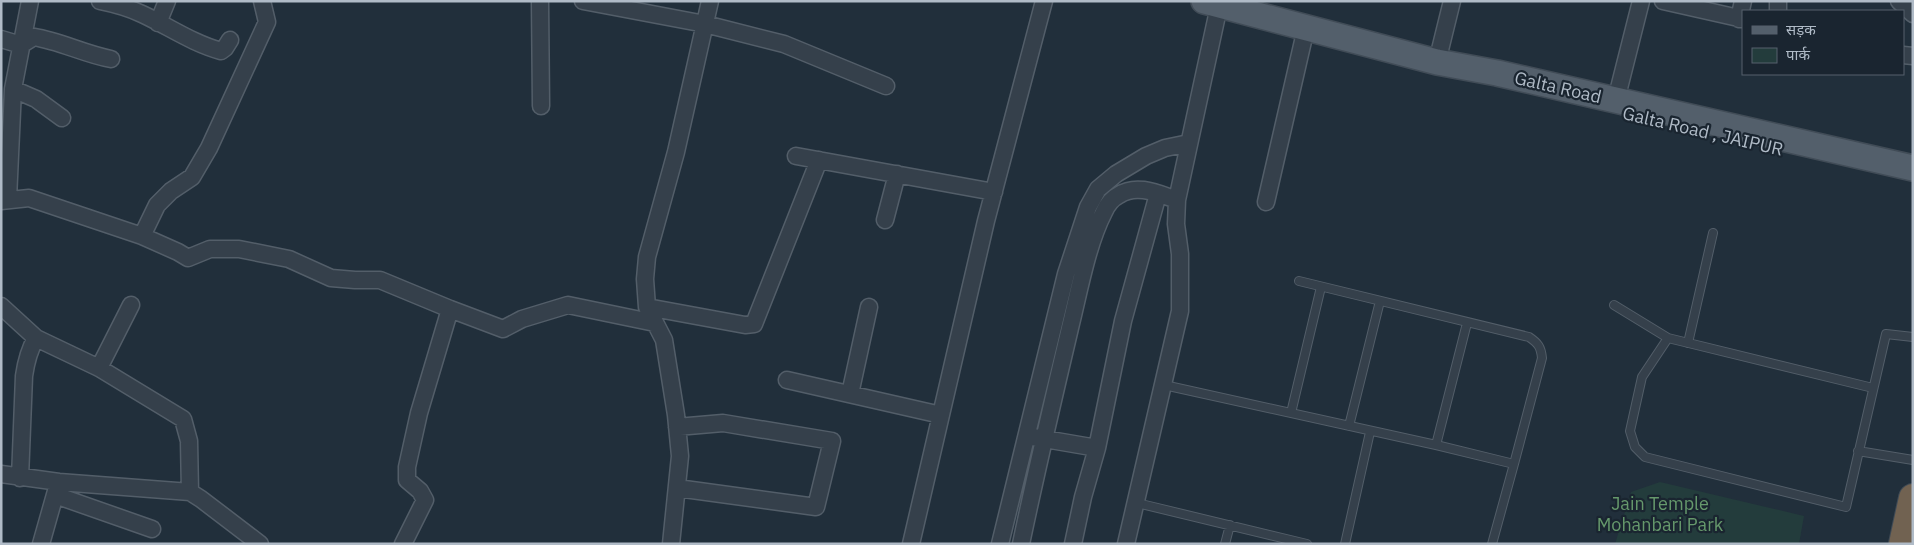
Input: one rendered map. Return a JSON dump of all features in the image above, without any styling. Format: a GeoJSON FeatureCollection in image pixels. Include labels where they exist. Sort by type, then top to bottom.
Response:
{"type":"FeatureCollection","features":[{"type":"Feature","properties":{"kind":"highway"},"geometry":{"type":"LineString","coordinates":[[1903,544],[1913,498]]}},
{"type":"Feature","properties":{"kind":"main road","name":"Galta Road"},"geometry":{"type":"LineString","coordinates":[[1212,4],[1437,62],[1497,73],[1913,168]]}},
{"type":"Feature","properties":{"kind":"main road","name":"Galta Road , JAIPUR"},"geometry":{"type":"LineString","coordinates":[[1466,68],[1495,82],[1913,181]]}},
{"type":"Feature","properties":{"kind":"street"},"geometry":{"type":"LineString","coordinates":[[30,1],[13,89],[5,200],[29,198],[142,236],[188,258],[210,249],[239,249],[289,259],[330,278],[380,280],[450,310],[503,329],[522,319],[568,304],[656,323]]}},
{"type":"Feature","properties":{"kind":"street"},"geometry":{"type":"LineString","coordinates":[[100,1],[142,14],[184,36],[221,50],[226,48],[230,40]]}},
{"type":"Feature","properties":{"kind":"street"},"geometry":{"type":"LineString","coordinates":[[158,23],[167,1]]}},
{"type":"Feature","properties":{"kind":"street"},"geometry":{"type":"LineString","coordinates":[[142,236],[157,205],[171,191],[192,177],[209,148],[267,22],[262,1]]}},
{"type":"Feature","properties":{"kind":"street"},"geometry":{"type":"LineString","coordinates":[[540,1],[541,106]]}},
{"type":"Feature","properties":{"kind":"street"},"geometry":{"type":"LineString","coordinates":[[583,1],[705,24],[784,44],[886,86]]}},
{"type":"Feature","properties":{"kind":"street"},"geometry":{"type":"LineString","coordinates":[[671,544],[680,456],[678,427],[664,340],[647,306],[645,279],[647,257],[676,152],[710,1]]}},
{"type":"Feature","properties":{"kind":"street"},"geometry":{"type":"LineString","coordinates":[[911,544],[994,192],[1044,1]]}},
{"type":"Feature","properties":{"kind":"street"},"geometry":{"type":"LineString","coordinates":[[1437,62],[1452,1]]}},
{"type":"Feature","properties":{"kind":"street"},"geometry":{"type":"LineString","coordinates":[[1616,100],[1641,1]]}},
{"type":"Feature","properties":{"kind":"street"},"geometry":{"type":"LineString","coordinates":[[1662,1],[1741,19],[1743,1]]}},
{"type":"Feature","properties":{"kind":"street"},"geometry":{"type":"LineString","coordinates":[[1899,1],[1913,14]]}},
{"type":"Feature","properties":{"kind":"street"},"geometry":{"type":"LineString","coordinates":[[1126,544],[1180,311],[1180,254],[1176,224],[1177,200],[1189,143],[1212,4]]}},
{"type":"Feature","properties":{"kind":"street"},"geometry":{"type":"LineString","coordinates":[[1266,202],[1306,28]]}},
{"type":"Feature","properties":{"kind":"street"},"geometry":{"type":"LineString","coordinates":[[1,39],[21,45],[34,37],[47,39],[89,55],[111,59]]}},
{"type":"Feature","properties":{"kind":"street"},"geometry":{"type":"LineString","coordinates":[[13,89],[36,99],[62,118]]}},
{"type":"Feature","properties":{"kind":"street"},"geometry":{"type":"LineString","coordinates":[[1000,544],[1035,437],[1074,276],[1104,210],[1118,195],[1123,182],[1146,156],[1159,150],[1189,143]]}},
{"type":"Feature","properties":{"kind":"street"},"geometry":{"type":"LineString","coordinates":[[796,156],[994,192]]}},
{"type":"Feature","properties":{"kind":"street"},"geometry":{"type":"LineString","coordinates":[[647,306],[745,325],[754,324],[819,160]]}},
{"type":"Feature","properties":{"kind":"street"},"geometry":{"type":"LineString","coordinates":[[885,220],[896,174]]}},
{"type":"Feature","properties":{"kind":"street"},"geometry":{"type":"LineString","coordinates":[[1123,182],[1141,190],[1177,200]]}},
{"type":"Feature","properties":{"kind":"street"},"geometry":{"type":"LineString","coordinates":[[1073,544],[1083,497],[1097,448],[1123,321],[1158,194]]}},
{"type":"Feature","properties":{"kind":"street"},"geometry":{"type":"LineString","coordinates":[[99,368],[131,305]]}},
{"type":"Feature","properties":{"kind":"street"},"geometry":{"type":"LineString","coordinates":[[1,306],[36,338],[99,368],[184,419],[189,441],[190,492]]}},
{"type":"Feature","properties":{"kind":"street"},"geometry":{"type":"LineString","coordinates":[[850,394],[869,307]]}},
{"type":"Feature","properties":{"kind":"street"},"geometry":{"type":"LineString","coordinates":[[403,544],[425,500],[420,491],[407,480],[407,466],[419,413],[450,310]]}},
{"type":"Feature","properties":{"kind":"street"},"geometry":{"type":"LineString","coordinates":[[20,478],[24,376],[31,345],[36,338]]}},
{"type":"Feature","properties":{"kind":"street"},"geometry":{"type":"LineString","coordinates":[[787,380],[941,416]]}},
{"type":"Feature","properties":{"kind":"street"},"geometry":{"type":"LineString","coordinates":[[677,488],[816,507],[832,441],[724,423],[678,427]]}},
{"type":"Feature","properties":{"kind":"street"},"geometry":{"type":"LineString","coordinates":[[1035,437],[1097,448]]}},
{"type":"Feature","properties":{"kind":"street"},"geometry":{"type":"LineString","coordinates":[[1021,544],[1035,437]]}},
{"type":"Feature","properties":{"kind":"street"},"geometry":{"type":"LineString","coordinates":[[1,474],[57,489],[152,529]]}},
{"type":"Feature","properties":{"kind":"street"},"geometry":{"type":"LineString","coordinates":[[57,489],[190,492],[260,544]]}},
{"type":"Feature","properties":{"kind":"street"},"geometry":{"type":"LineString","coordinates":[[40,544],[57,489]]}},
{"type":"Feature","properties":{"kind":"lane"},"geometry":{"type":"LineString","coordinates":[[1688,343],[1713,233]]}},
{"type":"Feature","properties":{"kind":"lane"},"geometry":{"type":"LineString","coordinates":[[1299,281],[1529,337],[1537,342],[1541,349],[1542,358],[1492,544]]}},
{"type":"Feature","properties":{"kind":"lane"},"geometry":{"type":"LineString","coordinates":[[1291,413],[1321,287]]}},
{"type":"Feature","properties":{"kind":"lane"},"geometry":{"type":"LineString","coordinates":[[1349,426],[1380,301]]}},
{"type":"Feature","properties":{"kind":"lane"},"geometry":{"type":"LineString","coordinates":[[1614,305],[1668,338],[1873,388]]}},
{"type":"Feature","properties":{"kind":"lane"},"geometry":{"type":"LineString","coordinates":[[1436,445],[1466,323]]}},
{"type":"Feature","properties":{"kind":"lane"},"geometry":{"type":"LineString","coordinates":[[1668,338],[1642,377],[1630,431],[1635,447],[1645,457],[1846,507],[1886,334],[1913,337]]}},
{"type":"Feature","properties":{"kind":"lane"},"geometry":{"type":"LineString","coordinates":[[1164,385],[1514,464]]}},
{"type":"Feature","properties":{"kind":"lane"},"geometry":{"type":"LineString","coordinates":[[1345,544],[1370,432]]}},
{"type":"Feature","properties":{"kind":"lane"},"geometry":{"type":"LineString","coordinates":[[1858,451],[1913,460]]}},
{"type":"Feature","properties":{"kind":"lane"},"geometry":{"type":"LineString","coordinates":[[1136,503],[1307,544]]}},
{"type":"Feature","properties":{"kind":"lane"},"geometry":{"type":"LineString","coordinates":[[1225,544],[1230,526]]}},
{"type":"Feature","properties":{"kind":"green space","name":"Jain Temple Mohanbari Park"},"geometry":{"type":"Polygon","coordinates":[[[1660,482],[1804,516],[1799,544],[1615,544],[1631,492],[1660,482]]]}}]}
